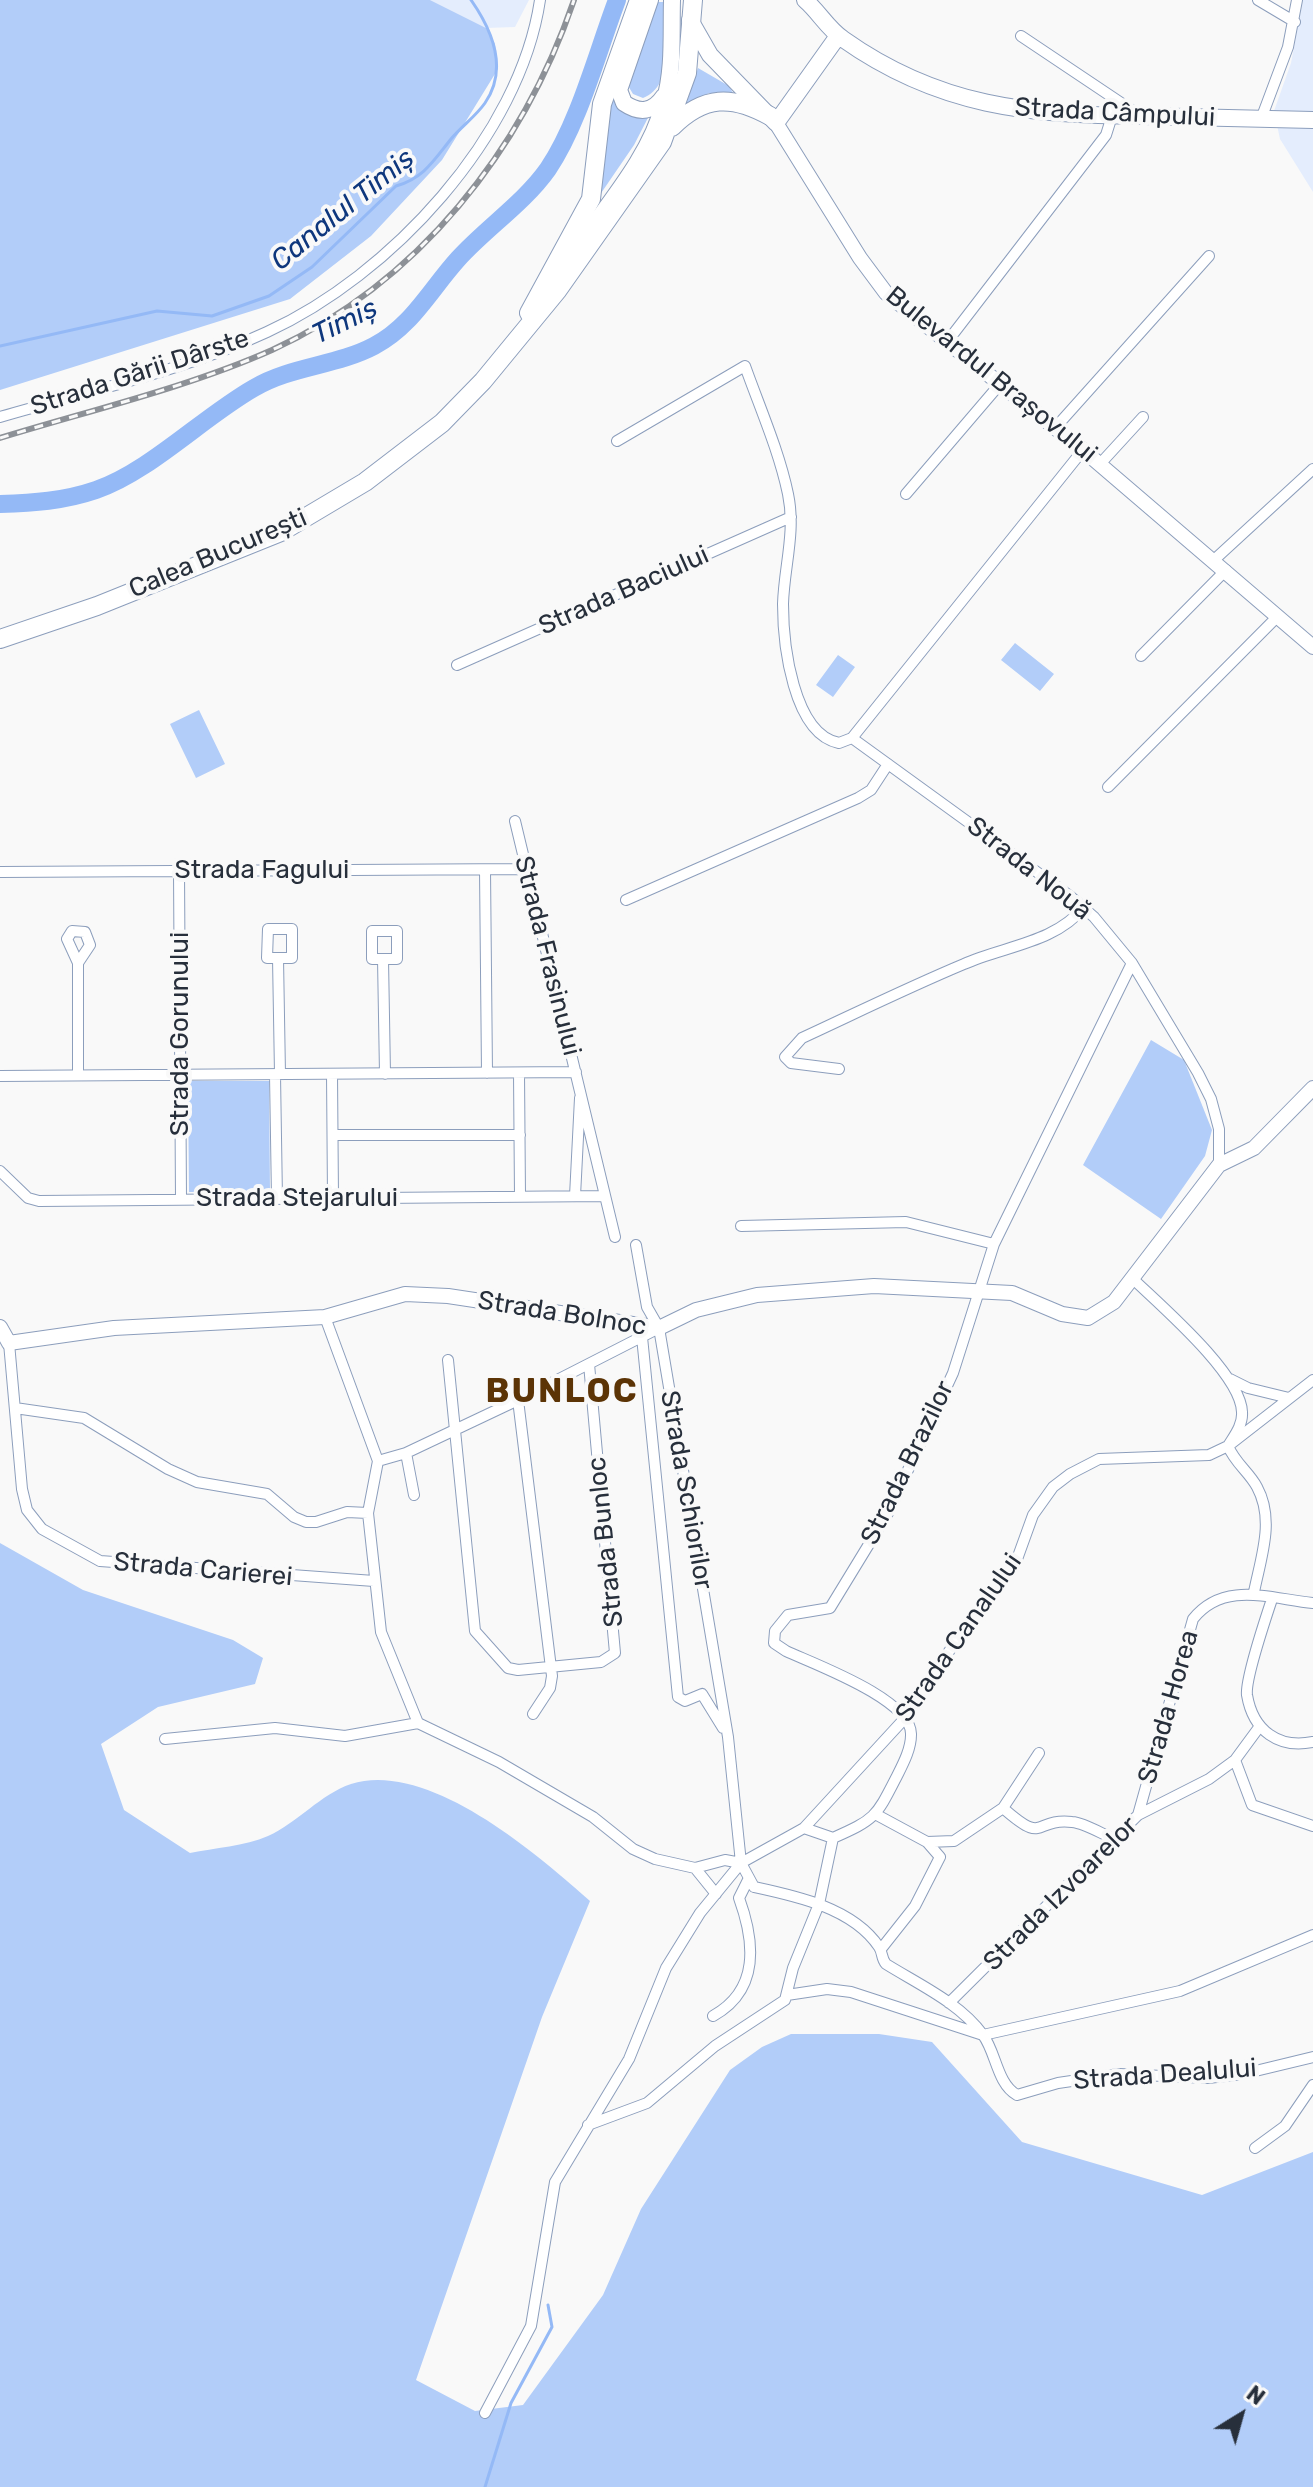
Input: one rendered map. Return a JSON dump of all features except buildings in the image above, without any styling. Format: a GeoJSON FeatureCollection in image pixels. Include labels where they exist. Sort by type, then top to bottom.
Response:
{"type":"FeatureCollection","features":[{"type":"Feature","properties":{"kind":"highway"},"geometry":{"type":"LineString","coordinates":[[519,334],[591,199],[602,104],[639,0]]}},
{"type":"Feature","properties":{"kind":"highway"},"geometry":{"type":"LineString","coordinates":[[690,22],[693,0]]}},
{"type":"Feature","properties":{"kind":"highway","name":"Calea București"},"geometry":{"type":"LineString","coordinates":[[0,639],[202,565],[306,518],[365,482],[432,432],[483,381],[557,291],[631,190],[670,129],[687,73],[690,22]]}},
{"type":"Feature","properties":{"kind":"highway"},"geometry":{"type":"LineString","coordinates":[[670,129],[689,111],[712,100],[737,101],[773,119]]}},
{"type":"Feature","properties":{"kind":"main road"},"geometry":{"type":"LineString","coordinates":[[650,0],[622,72],[620,97],[629,107],[642,111],[651,109],[667,91]]}},
{"type":"Feature","properties":{"kind":"main road","name":"Calea București"},"geometry":{"type":"LineString","coordinates":[[519,334],[649,141],[667,91],[673,42],[672,0]]}},
{"type":"Feature","properties":{"kind":"main road","name":"Calea București"},"geometry":{"type":"LineString","coordinates":[[686,0],[690,22]]}},
{"type":"Feature","properties":{"kind":"main road","name":"Strada Câmpului"},"geometry":{"type":"LineString","coordinates":[[805,0],[838,36],[908,78],[976,103],[1044,113],[1313,120]]}},
{"type":"Feature","properties":{"kind":"main road","name":"Bulevardul Brașovului"},"geometry":{"type":"LineString","coordinates":[[690,22],[710,55],[773,119]]}},
{"type":"Feature","properties":{"kind":"main road"},"geometry":{"type":"LineString","coordinates":[[773,119],[838,36]]}},
{"type":"Feature","properties":{"kind":"street","name":"Strada Gării Dârste"},"geometry":{"type":"LineString","coordinates":[[0,417],[149,375],[267,332],[311,309],[355,278],[417,220],[479,147],[526,62],[540,0]]}},
{"type":"Feature","properties":{"kind":"street"},"geometry":{"type":"LineString","coordinates":[[1258,0],[1295,22]]}},
{"type":"Feature","properties":{"kind":"street"},"geometry":{"type":"LineString","coordinates":[[1261,119],[1295,22],[1297,0]]}},
{"type":"Feature","properties":{"kind":"street"},"geometry":{"type":"LineString","coordinates":[[1021,36],[1141,116]]}},
{"type":"Feature","properties":{"kind":"street"},"geometry":{"type":"LineString","coordinates":[[947,342],[1106,135],[1112,116]]}},
{"type":"Feature","properties":{"kind":"street","name":"Bulevardul Brașovului"},"geometry":{"type":"LineString","coordinates":[[773,119],[871,275],[896,302],[1100,464],[1313,647]]}},
{"type":"Feature","properties":{"kind":"street"},"geometry":{"type":"LineString","coordinates":[[1055,428],[1209,256]]}},
{"type":"Feature","properties":{"kind":"street","name":"Strada Nouă"},"geometry":{"type":"LineString","coordinates":[[617,441],[745,366],[788,493],[791,517],[783,630],[799,700],[819,735],[839,743],[852,738],[1084,907],[1132,963],[1211,1099],[1219,1129],[1219,1165]]}},
{"type":"Feature","properties":{"kind":"street"},"geometry":{"type":"LineString","coordinates":[[906,494],[1000,384]]}},
{"type":"Feature","properties":{"kind":"street"},"geometry":{"type":"LineString","coordinates":[[1100,464],[1143,417]]}},
{"type":"Feature","properties":{"kind":"street"},"geometry":{"type":"LineString","coordinates":[[852,738],[1083,450]]}},
{"type":"Feature","properties":{"kind":"street"},"geometry":{"type":"LineString","coordinates":[[1141,656],[1220,565],[1313,469]]}},
{"type":"Feature","properties":{"kind":"street","name":"Strada Baciului"},"geometry":{"type":"LineString","coordinates":[[457,665],[791,517]]}},
{"type":"Feature","properties":{"kind":"street"},"geometry":{"type":"LineString","coordinates":[[1108,787],[1278,616]]}},
{"type":"Feature","properties":{"kind":"street"},"geometry":{"type":"LineString","coordinates":[[626,900],[858,798],[871,790],[888,764]]}},
{"type":"Feature","properties":{"kind":"street","name":"Strada Frasinului"},"geometry":{"type":"LineString","coordinates":[[515,821],[524,869],[615,1237]]}},
{"type":"Feature","properties":{"kind":"street","name":"Strada Fagului"},"geometry":{"type":"LineString","coordinates":[[0,872],[524,869]]}},
{"type":"Feature","properties":{"kind":"street","name":"Strada Gorunului"},"geometry":{"type":"LineString","coordinates":[[179,870],[181,1199]]}},
{"type":"Feature","properties":{"kind":"street"},"geometry":{"type":"LineString","coordinates":[[485,870],[487,1073]]}},
{"type":"Feature","properties":{"kind":"street"},"geometry":{"type":"LineString","coordinates":[[839,1069],[791,1063],[785,1057],[802,1038],[984,955],[1035,941],[1075,918],[1084,907]]}},
{"type":"Feature","properties":{"kind":"street"},"geometry":{"type":"LineString","coordinates":[[277,1199],[278,958]]}},
{"type":"Feature","properties":{"kind":"street"},"geometry":{"type":"LineString","coordinates":[[383,959],[385,1074]]}},
{"type":"Feature","properties":{"kind":"street"},"geometry":{"type":"LineString","coordinates":[[78,963],[78,1075]]}},
{"type":"Feature","properties":{"kind":"street","name":"Strada Brazilor"},"geometry":{"type":"LineString","coordinates":[[906,1717],[874,1692],[786,1651],[774,1643],[775,1631],[788,1615],[830,1608],[888,1513],[953,1373],[994,1244],[1132,963]]}},
{"type":"Feature","properties":{"kind":"street"},"geometry":{"type":"LineString","coordinates":[[0,1076],[576,1072]]}},
{"type":"Feature","properties":{"kind":"street"},"geometry":{"type":"LineString","coordinates":[[519,1073],[520,1196]]}},
{"type":"Feature","properties":{"kind":"street"},"geometry":{"type":"LineString","coordinates":[[332,1074],[333,1198]]}},
{"type":"Feature","properties":{"kind":"street","name":"Strada Bolnoc"},"geometry":{"type":"LineString","coordinates":[[9,1343],[114,1328],[325,1317],[368,1302],[405,1294],[448,1296],[659,1328],[696,1310],[757,1295],[874,1286],[978,1290],[1027,1297],[1077,1319],[1106,1308],[1219,1165],[1254,1148],[1313,1088]]}},
{"type":"Feature","properties":{"kind":"street","name":"Strada Frasinului"},"geometry":{"type":"LineString","coordinates":[[575,1196],[581,1091]]}},
{"type":"Feature","properties":{"kind":"street"},"geometry":{"type":"LineString","coordinates":[[333,1135],[520,1135]]}},
{"type":"Feature","properties":{"kind":"street","name":"Strada Stejarului"},"geometry":{"type":"LineString","coordinates":[[0,1171],[32,1200],[605,1196]]}},
{"type":"Feature","properties":{"kind":"street"},"geometry":{"type":"LineString","coordinates":[[741,1226],[906,1222],[994,1244]]}},
{"type":"Feature","properties":{"kind":"street","name":"Strada Schiorilor"},"geometry":{"type":"LineString","coordinates":[[636,1245],[647,1307],[659,1328],[728,1737],[741,1863],[748,1880]]}},
{"type":"Feature","properties":{"kind":"street"},"geometry":{"type":"LineString","coordinates":[[1132,1278],[1229,1378],[1240,1400],[1243,1414],[1228,1446],[1233,1459],[1256,1485],[1269,1515],[1254,1592],[1272,1599],[1313,1603]]}},
{"type":"Feature","properties":{"kind":"street"},"geometry":{"type":"LineString","coordinates":[[325,1317],[378,1461],[368,1513],[381,1632],[418,1723]]}},
{"type":"Feature","properties":{"kind":"street"},"geometry":{"type":"LineString","coordinates":[[0,1327],[9,1343]]}},
{"type":"Feature","properties":{"kind":"street"},"geometry":{"type":"LineString","coordinates":[[378,1461],[406,1453],[518,1400],[659,1328]]}},
{"type":"Feature","properties":{"kind":"street","name":"Strada Schiorilor"},"geometry":{"type":"LineString","coordinates":[[642,1337],[678,1697],[685,1701],[702,1694],[728,1737]]}},
{"type":"Feature","properties":{"kind":"street","name":"Strada Carierei"},"geometry":{"type":"LineString","coordinates":[[9,1343],[22,1489],[27,1510],[48,1535],[80,1553],[108,1562],[374,1581]]}},
{"type":"Feature","properties":{"kind":"street","name":"Strada Bunloc"},"geometry":{"type":"LineString","coordinates":[[448,1360],[475,1631],[508,1668],[551,1668],[601,1662],[615,1653],[589,1364]]}},
{"type":"Feature","properties":{"kind":"street"},"geometry":{"type":"LineString","coordinates":[[1229,1378],[1248,1388],[1289,1398]]}},
{"type":"Feature","properties":{"kind":"street","name":"Strada Canalului"},"geometry":{"type":"LineString","coordinates":[[741,1863],[804,1828],[906,1717],[959,1635],[1016,1562],[1033,1515],[1053,1487],[1099,1459],[1195,1457],[1228,1446],[1313,1380]]}},
{"type":"Feature","properties":{"kind":"street"},"geometry":{"type":"LineString","coordinates":[[518,1400],[551,1668],[550,1688],[533,1714]]}},
{"type":"Feature","properties":{"kind":"street"},"geometry":{"type":"LineString","coordinates":[[15,1408],[84,1418],[168,1469],[197,1482],[267,1494],[294,1517],[306,1522],[347,1512],[368,1513]]}},
{"type":"Feature","properties":{"kind":"street"},"geometry":{"type":"LineString","coordinates":[[406,1453],[414,1495]]}},
{"type":"Feature","properties":{"kind":"street","name":"Strada Horea"},"geometry":{"type":"LineString","coordinates":[[1138,1815],[1193,1619],[1201,1608],[1228,1596],[1254,1592]]}},
{"type":"Feature","properties":{"kind":"street"},"geometry":{"type":"LineString","coordinates":[[1272,1599],[1247,1694],[1260,1726],[1274,1741],[1298,1745],[1313,1742]]}},
{"type":"Feature","properties":{"kind":"street"},"geometry":{"type":"LineString","coordinates":[[804,1828],[833,1838],[877,1815],[905,1761],[912,1733],[906,1717]]}},
{"type":"Feature","properties":{"kind":"street"},"geometry":{"type":"LineString","coordinates":[[165,1739],[275,1728],[345,1736],[418,1723],[499,1762],[580,1809],[633,1849],[655,1859],[695,1868],[725,1860],[741,1863],[674,1951],[638,2040],[555,2182],[531,2326],[485,2413]]}},
{"type":"Feature","properties":{"kind":"street","name":"Strada Izvoarelor"},"geometry":{"type":"LineString","coordinates":[[949,2003],[1138,1815],[1209,1779],[1235,1760],[1260,1726]]}},
{"type":"Feature","properties":{"kind":"street"},"geometry":{"type":"LineString","coordinates":[[927,1842],[954,1841],[1003,1808],[1039,1753]]}},
{"type":"Feature","properties":{"kind":"street"},"geometry":{"type":"LineString","coordinates":[[1235,1760],[1252,1805],[1313,1826]]}},
{"type":"Feature","properties":{"kind":"street"},"geometry":{"type":"LineString","coordinates":[[1003,1808],[1025,1827],[1033,1829],[1072,1822],[1114,1839]]}},
{"type":"Feature","properties":{"kind":"street"},"geometry":{"type":"LineString","coordinates":[[877,1815],[939,1851],[939,1862],[915,1906],[881,1949]]}},
{"type":"Feature","properties":{"kind":"street"},"geometry":{"type":"LineString","coordinates":[[787,1995],[793,1968],[819,1904],[833,1838]]}},
{"type":"Feature","properties":{"kind":"street"},"geometry":{"type":"LineString","coordinates":[[695,1868],[716,1894]]}},
{"type":"Feature","properties":{"kind":"street"},"geometry":{"type":"LineString","coordinates":[[713,2016],[734,2000],[750,1965],[752,1941],[739,1898],[748,1880],[754,1887],[819,1904],[857,1926],[881,1949],[886,1964],[949,2003],[983,2035]]}},
{"type":"Feature","properties":{"kind":"street"},"geometry":{"type":"LineString","coordinates":[[588,2125],[647,2103],[715,2046],[787,1995],[827,1989],[851,1992],[983,2035],[1180,1991],[1313,1935]]}},
{"type":"Feature","properties":{"kind":"street","name":"Strada Dealului"},"geometry":{"type":"LineString","coordinates":[[983,2035],[1007,2086],[1017,2095],[1058,2083],[1119,2074],[1208,2078],[1243,2074],[1313,2057]]}},
{"type":"Feature","properties":{"kind":"street"},"geometry":{"type":"LineString","coordinates":[[1255,2148],[1285,2126],[1313,2085]]}},
{"type":"Feature","properties":{"kind":"shaded area"},"geometry":{"type":"Polygon","coordinates":[[[0,0],[430,0],[486,28],[495,44],[498,69],[442,160],[371,236],[290,299],[0,390],[0,0]]]}},
{"type":"Feature","properties":{"kind":"shaded area"},"geometry":{"type":"Polygon","coordinates":[[[430,0],[529,0],[515,27],[486,28],[430,0]]]}},
{"type":"Feature","properties":{"kind":"shaded area"},"geometry":{"type":"Polygon","coordinates":[[[1303,0],[1313,0],[1313,192],[1280,139],[1274,111],[1291,63],[1303,0]]]}},
{"type":"Feature","properties":{"kind":"shaded area"},"geometry":{"type":"Polygon","coordinates":[[[657,2],[664,2],[667,56],[660,82],[653,92],[643,98],[633,94],[627,84],[657,2]]]}},
{"type":"Feature","properties":{"kind":"shaded area"},"geometry":{"type":"Polygon","coordinates":[[[698,68],[729,86],[733,93],[709,93],[686,105],[698,68]]]}},
{"type":"Feature","properties":{"kind":"shaded area"},"geometry":{"type":"Polygon","coordinates":[[[612,92],[652,110],[634,145],[595,202],[612,92]]]}},
{"type":"Feature","properties":{"kind":"shaded area"},"geometry":{"type":"Polygon","coordinates":[[[1015,643],[1054,674],[1040,691],[1001,660],[1015,643]]]}},
{"type":"Feature","properties":{"kind":"shaded area"},"geometry":{"type":"Polygon","coordinates":[[[838,655],[855,667],[833,697],[816,685],[838,655]]]}},
{"type":"Feature","properties":{"kind":"shaded area"},"geometry":{"type":"Polygon","coordinates":[[[199,710],[225,764],[196,778],[170,724],[199,710]]]}},
{"type":"Feature","properties":{"kind":"shaded area"},"geometry":{"type":"Polygon","coordinates":[[[1151,1040],[1184,1060],[1212,1130],[1205,1156],[1161,1219],[1083,1165],[1151,1040]]]}},
{"type":"Feature","properties":{"kind":"shaded area"},"geometry":{"type":"Polygon","coordinates":[[[188,1081],[269,1081],[270,1192],[189,1192],[188,1081]]]}},
{"type":"Feature","properties":{"kind":"shaded area"},"geometry":{"type":"Polygon","coordinates":[[[0,1543],[83,1590],[233,1640],[263,1658],[255,1684],[158,1707],[101,1744],[124,1810],[190,1853],[268,1836],[340,1789],[351,1784],[381,1780],[413,1785],[479,1816],[541,1859],[590,1901],[542,2017],[416,2380],[475,2411],[523,2405],[603,2295],[641,2209],[730,2070],[762,2047],[791,2034],[879,2034],[932,2042],[1022,2142],[1202,2195],[1313,2152],[1313,2487],[0,2487],[0,1543]]]}},
{"type":"Feature","properties":{"kind":"waterway","name":"Canalul Timiș"},"geometry":{"type":"LineString","coordinates":[[0,346],[157,311],[212,316],[269,296],[312,267],[396,186],[406,183],[428,167],[485,103],[492,90],[497,63],[491,37],[471,0]]}},
{"type":"Feature","properties":{"kind":"waterway","name":"Timiș"},"geometry":{"type":"LineString","coordinates":[[0,504],[60,499],[116,482],[254,388],[283,375],[359,353],[387,338],[420,307],[458,259],[528,193],[548,169],[578,109],[617,0]]}},
{"type":"Feature","properties":{"kind":"waterway"},"geometry":{"type":"LineString","coordinates":[[485,2487],[511,2403],[552,2327],[548,2305]]}},
{"type":"Feature","properties":{"kind":"railway"},"geometry":{"type":"LineString","coordinates":[[0,438],[173,387],[240,363],[325,322],[374,288],[418,249],[459,206],[495,159],[526,109],[574,0]]}},
{"type":"Feature","properties":{"kind":"district","name":"BUNLOC"},"geometry":{"type":"Point","coordinates":[562,1392]}}]}
